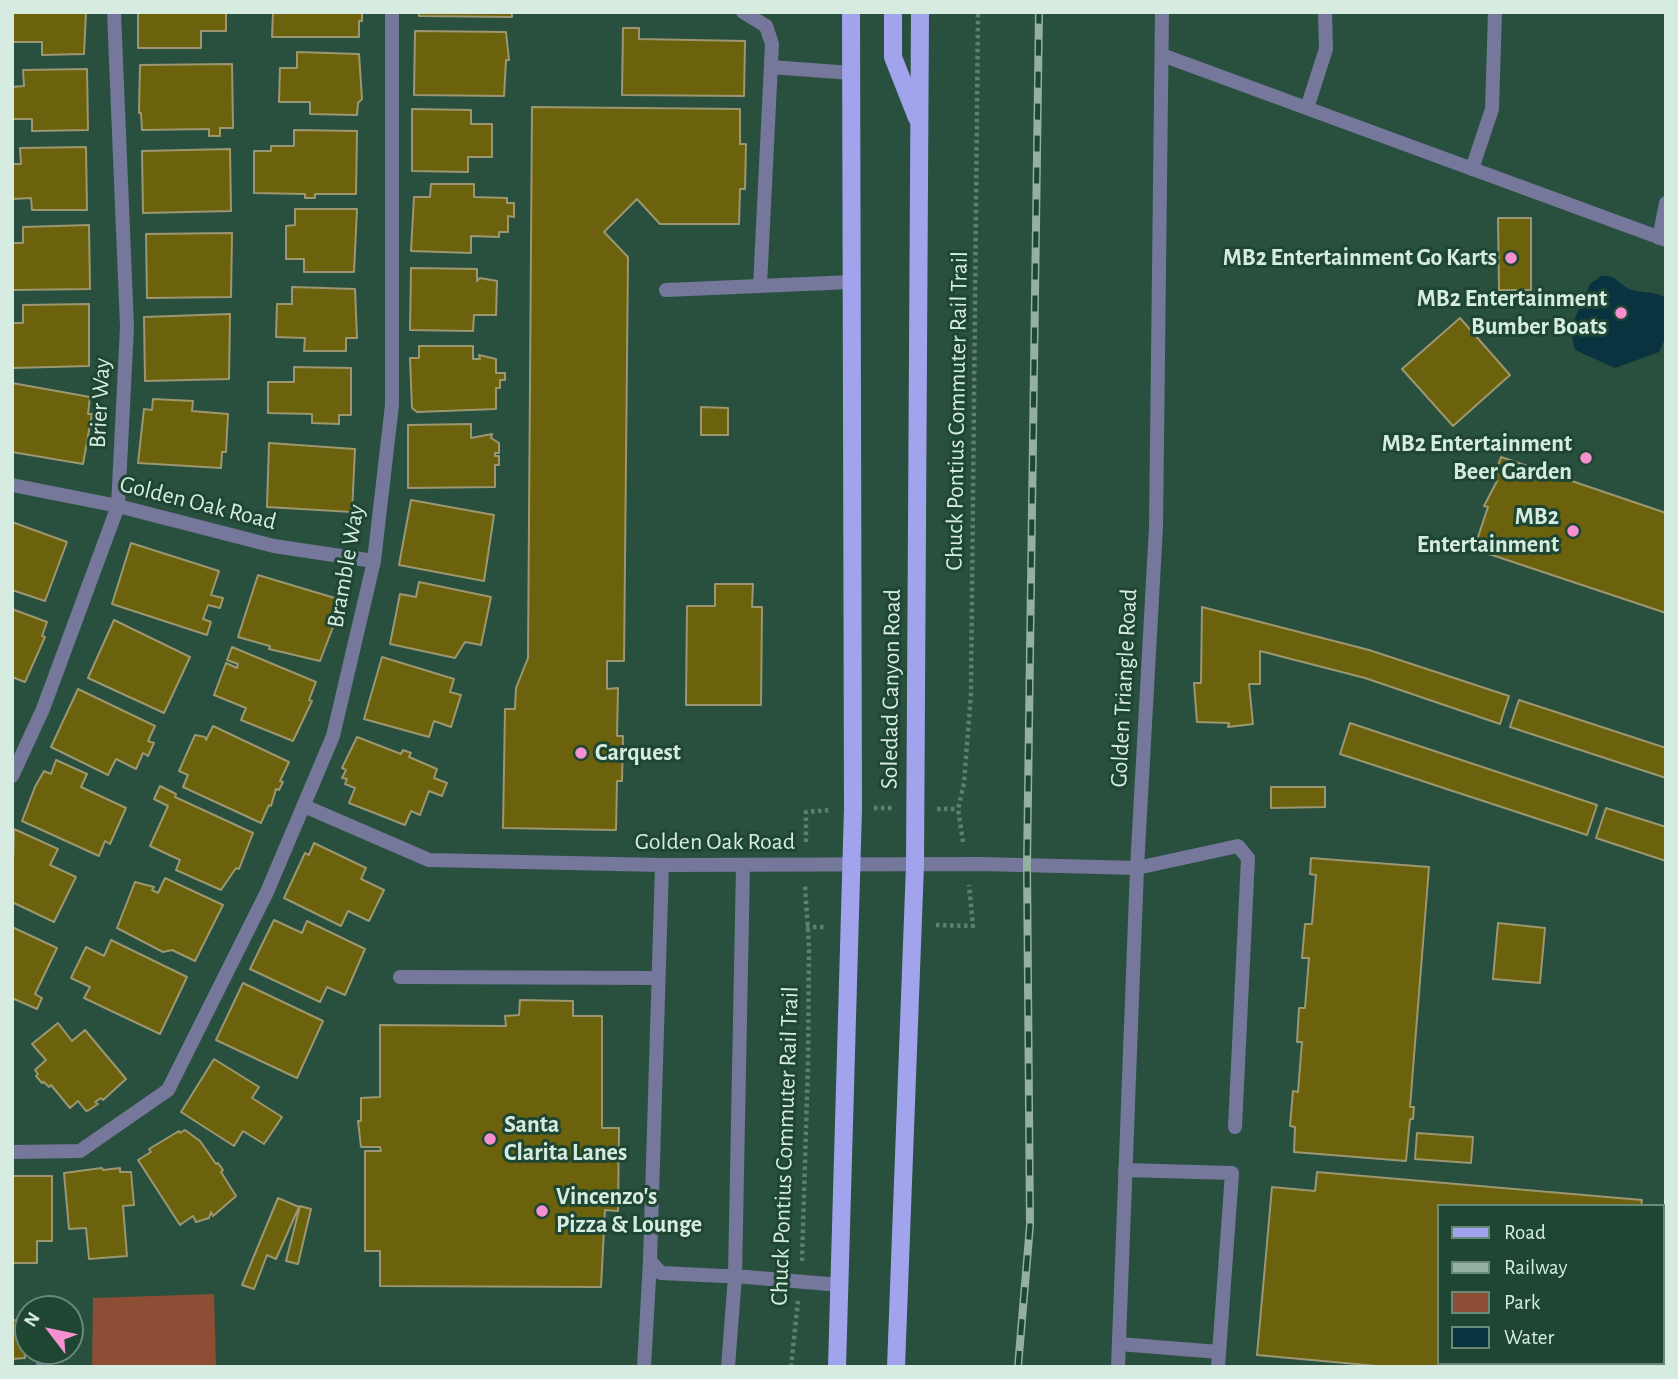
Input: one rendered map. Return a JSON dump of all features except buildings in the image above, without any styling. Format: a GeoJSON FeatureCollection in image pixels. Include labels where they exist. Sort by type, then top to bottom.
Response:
{"type":"FeatureCollection","features":[{"type":"Feature","properties":{"kind":"main road","name":"Soledad Canyon Road"},"geometry":{"type":"LineString","coordinates":[[837,1367],[852,865],[851,12]]}},
{"type":"Feature","properties":{"kind":"main road"},"geometry":{"type":"LineString","coordinates":[[893,12],[893,57],[921,127]]}},
{"type":"Feature","properties":{"kind":"main road","name":"Soledad Canyon Road"},"geometry":{"type":"LineString","coordinates":[[896,1367],[915,865],[920,12]]}},
{"type":"Feature","properties":{"kind":"street","name":"Brier Way"},"geometry":{"type":"LineString","coordinates":[[12,776],[43,709],[118,506],[127,327],[114,12]]}},
{"type":"Feature","properties":{"kind":"street","name":"Bramble Way"},"geometry":{"type":"LineString","coordinates":[[12,1152],[80,1152],[168,1090],[267,892],[333,736],[374,561],[392,405],[391,12]]}},
{"type":"Feature","properties":{"kind":"street"},"geometry":{"type":"LineString","coordinates":[[743,12],[766,26],[772,44],[760,286]]}},
{"type":"Feature","properties":{"kind":"street","name":"Golden Triangle Road"},"geometry":{"type":"LineString","coordinates":[[1118,1367],[1137,868],[1156,527],[1162,12]]}},
{"type":"Feature","properties":{"kind":"street"},"geometry":{"type":"LineString","coordinates":[[1307,108],[1326,49],[1325,12]]}},
{"type":"Feature","properties":{"kind":"street"},"geometry":{"type":"LineString","coordinates":[[1472,169],[1492,109],[1495,12]]}},
{"type":"Feature","properties":{"kind":"street"},"geometry":{"type":"LineString","coordinates":[[1162,55],[1663,239],[1666,203]]}},
{"type":"Feature","properties":{"kind":"street"},"geometry":{"type":"LineString","coordinates":[[771,67],[851,74]]}},
{"type":"Feature","properties":{"kind":"street"},"geometry":{"type":"LineString","coordinates":[[666,290],[852,282]]}},
{"type":"Feature","properties":{"kind":"street","name":"Golden Oak Road"},"geometry":{"type":"LineString","coordinates":[[12,485],[118,506],[274,546],[374,561]]}},
{"type":"Feature","properties":{"kind":"street","name":"Golden Oak Road"},"geometry":{"type":"LineString","coordinates":[[304,806],[429,860],[662,865],[1137,868],[1238,846],[1248,858],[1235,1127]]}},
{"type":"Feature","properties":{"kind":"street"},"geometry":{"type":"LineString","coordinates":[[645,1367],[662,865]]}},
{"type":"Feature","properties":{"kind":"street"},"geometry":{"type":"LineString","coordinates":[[728,1367],[735,1276],[743,865]]}},
{"type":"Feature","properties":{"kind":"street"},"geometry":{"type":"LineString","coordinates":[[400,977],[658,978]]}},
{"type":"Feature","properties":{"kind":"street"},"geometry":{"type":"LineString","coordinates":[[1125,1170],[1232,1173],[1218,1367]]}},
{"type":"Feature","properties":{"kind":"street"},"geometry":{"type":"LineString","coordinates":[[650,1261],[661,1273],[840,1285]]}},
{"type":"Feature","properties":{"kind":"street"},"geometry":{"type":"LineString","coordinates":[[1119,1344],[1219,1352]]}},
{"type":"Feature","properties":{"kind":"path","name":"Chuck Pontius Commuter Rail Trail"},"geometry":{"type":"LineString","coordinates":[[958,809],[964,783],[971,694],[978,12]]}},
{"type":"Feature","properties":{"kind":"path","name":"Chuck Pontius Commuter Rail Trail"},"geometry":{"type":"LineString","coordinates":[[791,1367],[804,1244],[809,946],[806,927]]}},
{"type":"Feature","properties":{"kind":"green space"},"geometry":{"type":"Polygon","coordinates":[[[214,1294],[216,1367],[92,1367],[93,1298],[214,1294]]]}},
{"type":"Feature","properties":{"kind":"water","name":"MB2 Entertainment Bumber Boats"},"geometry":{"type":"Polygon","coordinates":[[[1601,276],[1614,278],[1632,290],[1666,298],[1666,337],[1659,352],[1615,368],[1575,350],[1570,329],[1590,284],[1601,276]]]}},
{"type":"Feature","properties":{"kind":"railway"},"geometry":{"type":"LineString","coordinates":[[1018,1367],[1030,1225],[1027,865],[1039,12]]}},
{"type":"Feature","properties":{"kind":"place","name":"MB2 Entertainment Go Karts"},"geometry":{"type":"Point","coordinates":[1511,258]}},
{"type":"Feature","properties":{"kind":"place","name":"MB2 Entertainment Bumber Boats"},"geometry":{"type":"Point","coordinates":[1621,313]}},
{"type":"Feature","properties":{"kind":"place","name":"MB2 Entertainment Beer Garden"},"geometry":{"type":"Point","coordinates":[1586,458]}},
{"type":"Feature","properties":{"kind":"place","name":"MB2 Entertainment"},"geometry":{"type":"Point","coordinates":[1573,531]}},
{"type":"Feature","properties":{"kind":"place","name":"Carquest"},"geometry":{"type":"Point","coordinates":[581,753]}},
{"type":"Feature","properties":{"kind":"place","name":"Santa Clarita Lanes"},"geometry":{"type":"Point","coordinates":[490,1139]}},
{"type":"Feature","properties":{"kind":"place","name":"Vincenzo's Pizza & Lounge"},"geometry":{"type":"Point","coordinates":[542,1211]}}]}
